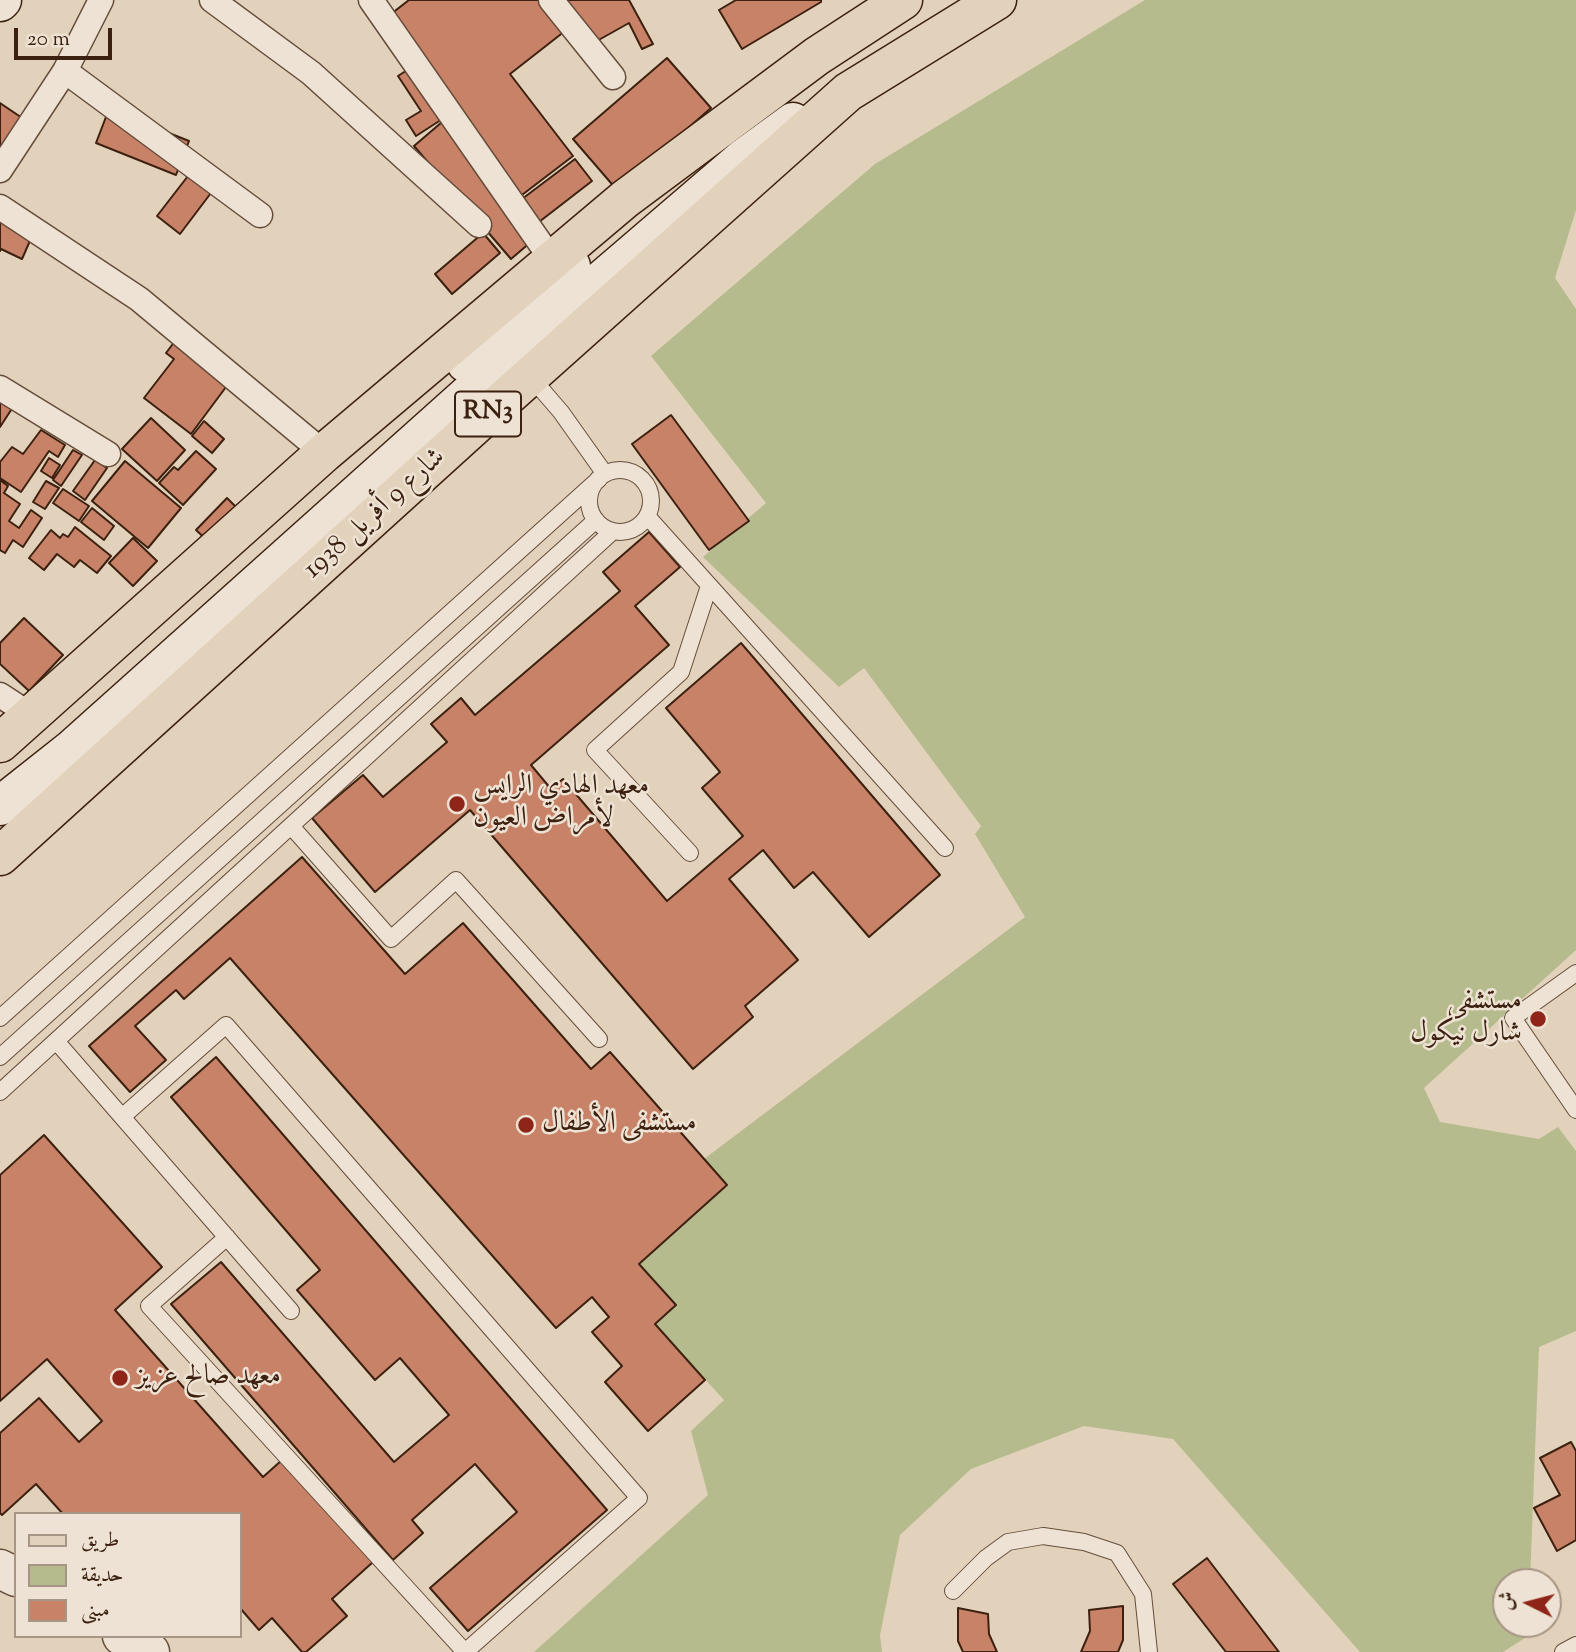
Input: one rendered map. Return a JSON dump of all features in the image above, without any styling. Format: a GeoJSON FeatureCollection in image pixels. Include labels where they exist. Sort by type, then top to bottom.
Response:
{"type":"FeatureCollection","features":[{"type":"Feature","properties":{"kind":"main road","name":"شارع 9 أفريل 1938"},"geometry":{"type":"LineString","coordinates":[[0,743],[324,453],[625,199],[817,56],[903,0]]}},
{"type":"Feature","properties":{"kind":"main road","name":"شارع 9 أفريل 1938"},"geometry":{"type":"LineString","coordinates":[[0,806],[72,749],[471,392],[745,158],[797,119],[848,92],[997,0]]}},
{"type":"Feature","properties":{"kind":"main road","name":"شارع 9 أفريل 1938"},"geometry":{"type":"LineString","coordinates":[[0,777],[51,735],[443,385],[634,209],[817,56]]}},
{"type":"Feature","properties":{"kind":"main road","name":"شارع 9 أفريل 1938"},"geometry":{"type":"LineString","coordinates":[[0,856],[848,92]]}},
{"type":"Feature","properties":{"kind":"main road"},"geometry":{"type":"LineString","coordinates":[[126,1638],[150,1652]]}},
{"type":"Feature","properties":{"kind":"street"},"geometry":{"type":"LineString","coordinates":[[0,170],[65,71],[101,0]]}},
{"type":"Feature","properties":{"kind":"street"},"geometry":{"type":"LineString","coordinates":[[212,0],[311,73],[479,225]]}},
{"type":"Feature","properties":{"kind":"street"},"geometry":{"type":"LineString","coordinates":[[371,0],[552,260]]}},
{"type":"Feature","properties":{"kind":"street"},"geometry":{"type":"LineString","coordinates":[[551,0],[613,77]]}},
{"type":"Feature","properties":{"kind":"street"},"geometry":{"type":"LineString","coordinates":[[65,71],[260,215]]}},
{"type":"Feature","properties":{"kind":"street"},"geometry":{"type":"LineString","coordinates":[[0,207],[139,299],[324,453]]}},
{"type":"Feature","properties":{"kind":"street"},"geometry":{"type":"LineString","coordinates":[[0,388],[108,454]]}},
{"type":"Feature","properties":{"kind":"street"},"geometry":{"type":"LineString","coordinates":[[0,695],[32,716]]}},
{"type":"Feature","properties":{"kind":"lane"},"geometry":{"type":"LineString","coordinates":[[530,376],[561,412],[602,476]]}},
{"type":"Feature","properties":{"kind":"lane"},"geometry":{"type":"LineString","coordinates":[[0,1018],[602,476],[621,470],[636,474],[644,481],[651,495],[651,506],[647,516],[637,527],[624,532],[613,531],[596,520],[590,508],[590,499],[592,488],[602,476]]}},
{"type":"Feature","properties":{"kind":"lane"},"geometry":{"type":"LineString","coordinates":[[647,516],[945,848]]}},
{"type":"Feature","properties":{"kind":"lane"},"geometry":{"type":"LineString","coordinates":[[0,1057],[596,520]]}},
{"type":"Feature","properties":{"kind":"lane"},"geometry":{"type":"LineString","coordinates":[[0,1092],[613,531]]}},
{"type":"Feature","properties":{"kind":"lane"},"geometry":{"type":"LineString","coordinates":[[690,853],[595,750],[681,672],[709,586]]}},
{"type":"Feature","properties":{"kind":"lane"},"geometry":{"type":"LineString","coordinates":[[291,826],[391,939],[456,880],[599,1040]]}},
{"type":"Feature","properties":{"kind":"lane"},"geometry":{"type":"LineString","coordinates":[[1576,973],[1513,1018],[1576,1110]]}},
{"type":"Feature","properties":{"kind":"lane"},"geometry":{"type":"LineString","coordinates":[[122,1117],[226,1025],[639,1498],[465,1651],[149,1306],[227,1237]]}},
{"type":"Feature","properties":{"kind":"lane"},"geometry":{"type":"LineString","coordinates":[[56,1041],[291,1311]]}},
{"type":"Feature","properties":{"kind":"lane"},"geometry":{"type":"LineString","coordinates":[[953,1591],[986,1558],[1008,1542],[1043,1536],[1084,1542],[1118,1553],[1143,1594],[1149,1652]]}},
{"type":"Feature","properties":{"kind":"lane"},"geometry":{"type":"LineString","coordinates":[[1563,1652],[1576,1645]]}},
{"type":"Feature","properties":{"kind":"green space"},"geometry":{"type":"Polygon","coordinates":[[[1145,0],[1576,0],[1576,210],[1555,278],[1576,309],[1576,950],[1424,1088],[1440,1122],[1539,1139],[1558,1127],[1576,1151],[1576,1331],[1539,1347],[1531,1568],[1492,1568],[1492,1638],[1525,1638],[1503,1652],[1360,1652],[1173,1439],[1084,1426],[971,1469],[900,1535],[880,1635],[882,1652],[534,1652],[708,1495],[691,1431],[724,1400],[655,1324],[675,1304],[639,1264],[727,1186],[704,1159],[1025,917],[975,834],[981,826],[864,668],[839,687],[703,557],[766,503],[651,356],[875,164],[1145,0]]]}},
{"type":"Feature","properties":{"kind":"building"},"geometry":{"type":"Polygon","coordinates":[[[409,0],[542,0],[565,31],[510,74],[573,156],[518,198],[382,21],[409,0]]]}},
{"type":"Feature","properties":{"kind":"building"},"geometry":{"type":"Polygon","coordinates":[[[551,0],[629,0],[653,44],[642,49],[629,23],[579,51],[551,0]]]}},
{"type":"Feature","properties":{"kind":"building"},"geometry":{"type":"Polygon","coordinates":[[[736,0],[821,2],[742,49],[719,10],[736,0]]]}},
{"type":"Feature","properties":{"kind":"building"},"geometry":{"type":"Polygon","coordinates":[[[667,58],[711,108],[617,190],[573,139],[667,58]]]}},
{"type":"Feature","properties":{"kind":"building"},"geometry":{"type":"Polygon","coordinates":[[[415,65],[447,116],[416,136],[406,120],[421,111],[398,76],[415,65]]]}},
{"type":"Feature","properties":{"kind":"building"},"geometry":{"type":"Polygon","coordinates":[[[0,103],[37,128],[0,181],[0,103]]]}},
{"type":"Feature","properties":{"kind":"building"},"geometry":{"type":"Polygon","coordinates":[[[109,109],[189,141],[176,175],[96,143],[109,109]]]}},
{"type":"Feature","properties":{"kind":"building"},"geometry":{"type":"Polygon","coordinates":[[[442,122],[539,235],[511,259],[414,146],[442,122]]]}},
{"type":"Feature","properties":{"kind":"building"},"geometry":{"type":"Polygon","coordinates":[[[575,159],[592,181],[539,222],[522,199],[575,159]]]}},
{"type":"Feature","properties":{"kind":"building"},"geometry":{"type":"Polygon","coordinates":[[[198,163],[220,181],[180,234],[157,216],[198,163]]]}},
{"type":"Feature","properties":{"kind":"building"},"geometry":{"type":"Polygon","coordinates":[[[0,210],[36,227],[22,259],[1,249],[0,251],[0,210]]]}},
{"type":"Feature","properties":{"kind":"building"},"geometry":{"type":"Polygon","coordinates":[[[483,233],[500,253],[452,294],[435,274],[483,233]]]}},
{"type":"Feature","properties":{"kind":"building"},"geometry":{"type":"Polygon","coordinates":[[[175,341],[229,383],[191,434],[144,398],[174,359],[166,353],[175,341]]]}},
{"type":"Feature","properties":{"kind":"building"},"geometry":{"type":"Polygon","coordinates":[[[0,395],[15,404],[0,427],[0,395]]]}},
{"type":"Feature","properties":{"kind":"building"},"geometry":{"type":"Polygon","coordinates":[[[671,415],[749,521],[709,550],[632,444],[671,415]]]}},
{"type":"Feature","properties":{"kind":"building"},"geometry":{"type":"Polygon","coordinates":[[[151,418],[185,450],[157,481],[122,449],[151,418]]]}},
{"type":"Feature","properties":{"kind":"building"},"geometry":{"type":"Polygon","coordinates":[[[204,421],[224,439],[212,453],[192,436],[204,421]]]}},
{"type":"Feature","properties":{"kind":"building"},"geometry":{"type":"Polygon","coordinates":[[[41,430],[65,445],[58,457],[49,451],[21,492],[0,478],[0,462],[12,447],[23,454],[41,430]]]}},
{"type":"Feature","properties":{"kind":"building"},"geometry":{"type":"Polygon","coordinates":[[[73,450],[82,455],[61,486],[53,480],[73,450]]]}},
{"type":"Feature","properties":{"kind":"building"},"geometry":{"type":"Polygon","coordinates":[[[196,451],[216,469],[183,505],[159,483],[174,467],[178,470],[196,451]]]}},
{"type":"Feature","properties":{"kind":"building"},"geometry":{"type":"Polygon","coordinates":[[[49,458],[60,465],[52,478],[41,471],[49,458]]]}},
{"type":"Feature","properties":{"kind":"building"},"geometry":{"type":"Polygon","coordinates":[[[95,460],[107,468],[85,500],[73,491],[95,460]]]}},
{"type":"Feature","properties":{"kind":"building"},"geometry":{"type":"Polygon","coordinates":[[[125,461],[181,508],[148,548],[92,501],[125,461]]]}},
{"type":"Feature","properties":{"kind":"building"},"geometry":{"type":"Polygon","coordinates":[[[0,480],[8,486],[4,493],[20,504],[9,521],[19,528],[31,510],[42,518],[23,547],[13,540],[5,553],[0,550],[0,480]]]}},
{"type":"Feature","properties":{"kind":"building"},"geometry":{"type":"Polygon","coordinates":[[[46,481],[59,488],[45,509],[33,502],[46,481]]]}},
{"type":"Feature","properties":{"kind":"building"},"geometry":{"type":"Polygon","coordinates":[[[63,489],[89,506],[79,521],[53,503],[63,489]]]}},
{"type":"Feature","properties":{"kind":"building"},"geometry":{"type":"Polygon","coordinates":[[[227,498],[243,514],[212,545],[196,530],[227,498]]]}},
{"type":"Feature","properties":{"kind":"building"},"geometry":{"type":"Polygon","coordinates":[[[92,508],[114,526],[104,540],[81,522],[92,508]]]}},
{"type":"Feature","properties":{"kind":"building"},"geometry":{"type":"Polygon","coordinates":[[[75,527],[111,556],[97,573],[80,560],[74,567],[57,554],[44,570],[29,558],[51,530],[60,538],[63,534],[68,537],[75,527]]]}},
{"type":"Feature","properties":{"kind":"building","name":"معهد الهادي الرايس لأمراض العيون"},"geometry":{"type":"Polygon","coordinates":[[[649,532],[680,567],[635,606],[669,645],[531,765],[551,789],[563,779],[667,901],[743,836],[702,788],[720,772],[666,708],[741,643],[940,875],[869,937],[813,872],[794,888],[763,850],[729,879],[798,960],[745,1006],[753,1017],[693,1069],[470,810],[375,892],[312,818],[363,775],[383,797],[447,742],[431,724],[461,698],[475,715],[620,591],[603,572],[649,532]]]}},
{"type":"Feature","properties":{"kind":"building"},"geometry":{"type":"Polygon","coordinates":[[[133,538],[157,561],[133,586],[109,563],[133,538]]]}},
{"type":"Feature","properties":{"kind":"building"},"geometry":{"type":"Polygon","coordinates":[[[24,618],[63,655],[29,691],[0,664],[0,643],[24,618]]]}},
{"type":"Feature","properties":{"kind":"building","name":"مستشفى الأطفال"},"geometry":{"type":"Polygon","coordinates":[[[302,857],[405,974],[463,923],[591,1069],[610,1052],[727,1185],[639,1264],[676,1305],[655,1324],[705,1380],[648,1431],[605,1382],[622,1366],[592,1332],[609,1317],[592,1297],[556,1328],[230,958],[184,999],[176,990],[135,1026],[166,1060],[130,1092],[89,1046],[302,857]]]}},
{"type":"Feature","properties":{"kind":"building"},"geometry":{"type":"Polygon","coordinates":[[[216,1057],[607,1510],[468,1631],[430,1588],[517,1512],[475,1464],[412,1520],[423,1533],[393,1560],[171,1304],[221,1262],[394,1462],[449,1415],[400,1358],[375,1380],[297,1290],[320,1270],[171,1097],[216,1057]]]}},
{"type":"Feature","properties":{"kind":"building","name":"معهد صالح عزيز"},"geometry":{"type":"Polygon","coordinates":[[[44,1135],[162,1267],[115,1310],[263,1477],[282,1460],[373,1562],[332,1599],[347,1616],[306,1652],[302,1652],[272,1618],[259,1630],[242,1610],[242,1512],[61,1512],[36,1484],[2,1515],[0,1513],[0,1433],[39,1398],[79,1442],[102,1421],[47,1359],[0,1401],[0,1175],[44,1135]]]}},
{"type":"Feature","properties":{"kind":"building"},"geometry":{"type":"Polygon","coordinates":[[[1571,1442],[1576,1451],[1576,1540],[1557,1551],[1534,1508],[1560,1495],[1540,1458],[1571,1442]]]}},
{"type":"Feature","properties":{"kind":"building"},"geometry":{"type":"Polygon","coordinates":[[[1207,1558],[1279,1652],[1226,1652],[1173,1584],[1207,1558]]]}},
{"type":"Feature","properties":{"kind":"building"},"geometry":{"type":"Polygon","coordinates":[[[1123,1606],[1123,1640],[1118,1652],[1081,1652],[1090,1631],[1089,1610],[1123,1606]]]}},
{"type":"Feature","properties":{"kind":"building"},"geometry":{"type":"Polygon","coordinates":[[[958,1608],[988,1614],[989,1634],[997,1652],[963,1652],[958,1641],[958,1608]]]}},
{"type":"Feature","properties":{"kind":"place","name":"معهد الهادي الرايس لأمراض العيون"},"geometry":{"type":"Point","coordinates":[457,804]}},
{"type":"Feature","properties":{"kind":"place","name":"مستشفى شارل نيكول"},"geometry":{"type":"Point","coordinates":[1538,1019]}},
{"type":"Feature","properties":{"kind":"place","name":"مستشفى الأطفال"},"geometry":{"type":"Point","coordinates":[526,1125]}},
{"type":"Feature","properties":{"kind":"place","name":"معهد صالح عزيز"},"geometry":{"type":"Point","coordinates":[120,1378]}}]}
